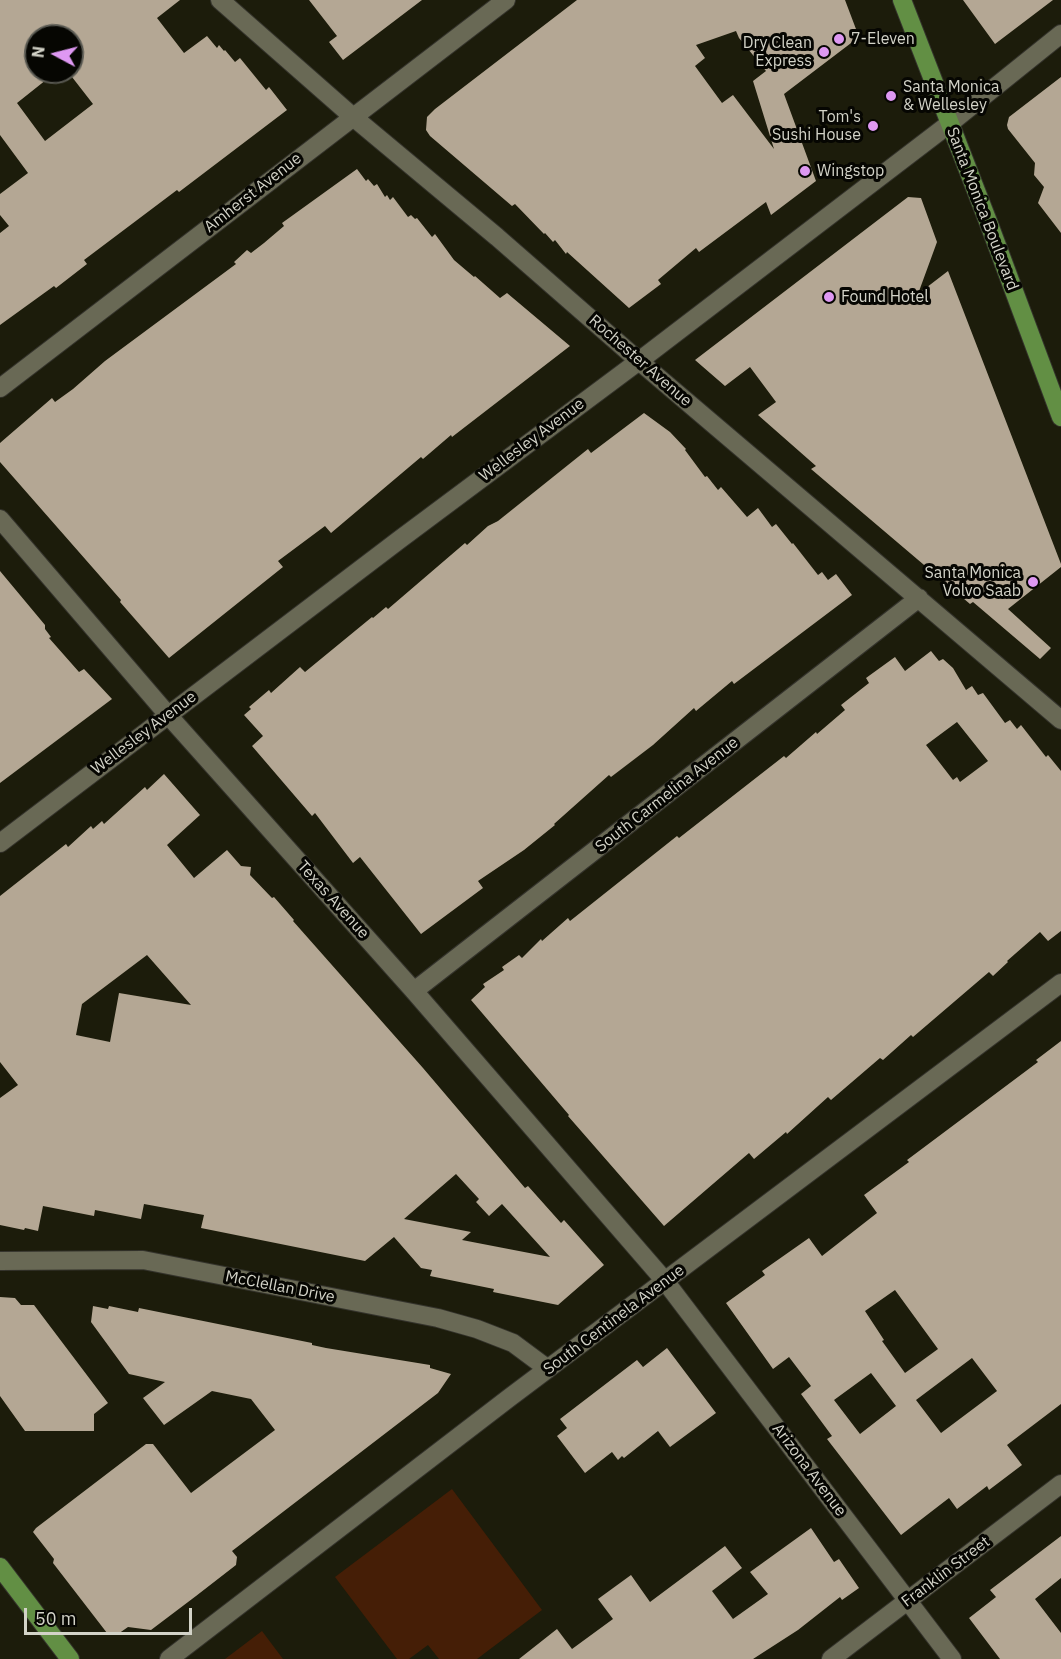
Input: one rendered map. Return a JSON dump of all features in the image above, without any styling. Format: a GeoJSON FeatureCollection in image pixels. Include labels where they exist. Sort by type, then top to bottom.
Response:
{"type":"FeatureCollection","features":[{"type":"Feature","properties":{"kind":"main road","name":"Santa Monica Boulevard"},"geometry":{"type":"LineString","coordinates":[[902,0],[1061,417]]}},
{"type":"Feature","properties":{"kind":"main road"},"geometry":{"type":"LineString","coordinates":[[0,1568],[70,1659]]}},
{"type":"Feature","properties":{"kind":"street","name":"Rochester Avenue"},"geometry":{"type":"LineString","coordinates":[[220,0],[352,116],[1061,720]]}},
{"type":"Feature","properties":{"kind":"street","name":"Amherst Avenue"},"geometry":{"type":"LineString","coordinates":[[0,388],[506,0]]}},
{"type":"Feature","properties":{"kind":"street","name":"Wellesley Avenue"},"geometry":{"type":"LineString","coordinates":[[0,843],[639,361],[949,124],[1061,34]]}},
{"type":"Feature","properties":{"kind":"street","name":"Texas Avenue"},"geometry":{"type":"LineString","coordinates":[[0,519],[168,715],[414,991],[665,1281]]}},
{"type":"Feature","properties":{"kind":"street","name":"South Carmelina Avenue"},"geometry":{"type":"LineString","coordinates":[[414,991],[919,598]]}},
{"type":"Feature","properties":{"kind":"street","name":"South Centinela Avenue"},"geometry":{"type":"LineString","coordinates":[[169,1659],[548,1369],[1061,984]]}},
{"type":"Feature","properties":{"kind":"street","name":"McClellan Drive"},"geometry":{"type":"LineString","coordinates":[[0,1261],[143,1260],[177,1266],[438,1318],[477,1329],[513,1343],[548,1369]]}},
{"type":"Feature","properties":{"kind":"street","name":"Arizona Avenue"},"geometry":{"type":"LineString","coordinates":[[665,1281],[952,1659]]}},
{"type":"Feature","properties":{"kind":"street","name":"Franklin Street"},"geometry":{"type":"LineString","coordinates":[[831,1659],[1061,1484]]}},
{"type":"Feature","properties":{"kind":"shaded area"},"geometry":{"type":"Polygon","coordinates":[[[452,1489],[542,1610],[477,1659],[439,1659],[428,1645],[409,1659],[397,1659],[335,1577],[452,1489]]]}},
{"type":"Feature","properties":{"kind":"shaded area"},"geometry":{"type":"Polygon","coordinates":[[[262,1631],[283,1659],[225,1659],[262,1631]]]}},
{"type":"Feature","properties":{"kind":"building"},"geometry":{"type":"Polygon","coordinates":[[[0,0],[180,0],[157,18],[184,53],[207,36],[217,48],[219,45],[225,50],[235,62],[240,58],[266,90],[269,87],[287,110],[84,260],[87,264],[56,288],[54,286],[0,325],[0,233],[9,226],[0,215],[0,194],[28,173],[0,135],[0,0]]]}},
{"type":"Feature","properties":{"kind":"building"},"geometry":{"type":"Polygon","coordinates":[[[309,0],[422,0],[343,60],[329,42],[337,36],[309,0]]]}},
{"type":"Feature","properties":{"kind":"building"},"geometry":{"type":"Polygon","coordinates":[[[577,0],[845,0],[859,37],[784,94],[816,181],[771,215],[766,202],[699,252],[696,248],[658,280],[661,284],[629,308],[567,252],[566,254],[555,240],[553,242],[544,234],[515,204],[512,206],[430,136],[426,130],[427,117],[577,0]],[[736,31],[696,45],[705,58],[695,66],[722,103],[733,95],[774,149],[753,81],[766,71],[736,31]]]}},
{"type":"Feature","properties":{"kind":"building"},"geometry":{"type":"Polygon","coordinates":[[[963,0],[1053,0],[995,44],[963,0]]]}},
{"type":"Feature","properties":{"kind":"building"},"geometry":{"type":"Polygon","coordinates":[[[1061,77],[1061,233],[1038,203],[1044,187],[1034,175],[1035,163],[1007,125],[1009,117],[1061,77]]]}},
{"type":"Feature","properties":{"kind":"building"},"geometry":{"type":"Polygon","coordinates":[[[357,169],[366,181],[368,179],[374,186],[377,184],[385,197],[387,195],[390,200],[393,197],[408,217],[411,215],[417,218],[432,237],[435,234],[454,260],[474,277],[500,298],[507,293],[570,346],[452,437],[451,435],[423,459],[421,457],[331,533],[325,526],[278,561],[283,567],[169,658],[0,462],[0,443],[52,398],[55,402],[73,389],[105,361],[236,264],[234,262],[247,250],[251,253],[284,226],[282,223],[357,169]]]}},
{"type":"Feature","properties":{"kind":"building"},"geometry":{"type":"Polygon","coordinates":[[[908,197],[921,198],[937,242],[918,294],[948,271],[1061,564],[1061,567],[1008,609],[1051,648],[1040,659],[973,602],[970,604],[811,469],[816,466],[758,415],[776,402],[750,367],[725,386],[695,360],[908,197]]]}},
{"type":"Feature","properties":{"kind":"building"},"geometry":{"type":"Polygon","coordinates":[[[644,413],[670,432],[686,449],[705,477],[707,476],[718,490],[721,487],[747,517],[758,508],[772,527],[776,524],[818,575],[822,572],[828,580],[836,574],[852,595],[734,684],[732,681],[696,711],[694,708],[653,745],[611,777],[609,775],[524,850],[478,881],[483,888],[421,934],[360,857],[353,863],[315,813],[312,816],[252,746],[263,736],[244,715],[251,709],[249,707],[269,690],[271,693],[300,667],[305,672],[372,617],[386,607],[388,609],[465,543],[467,545],[488,526],[498,521],[588,449],[591,453],[644,413]]]}},
{"type":"Feature","properties":{"kind":"building"},"geometry":{"type":"Polygon","coordinates":[[[0,571],[45,625],[51,637],[49,638],[79,672],[84,669],[112,699],[0,783],[0,571]]]}},
{"type":"Feature","properties":{"kind":"building"},"geometry":{"type":"Polygon","coordinates":[[[931,651],[939,661],[943,659],[953,668],[966,690],[972,686],[978,695],[983,693],[1005,723],[1010,720],[1017,729],[1021,725],[1046,757],[1048,755],[1061,771],[1061,931],[1048,941],[1040,932],[993,976],[989,972],[913,1037],[911,1035],[883,1060],[880,1058],[831,1100],[828,1097],[787,1134],[786,1132],[754,1159],[749,1153],[664,1226],[471,1000],[485,987],[483,984],[504,970],[502,967],[519,955],[522,958],[541,939],[542,941],[568,918],[570,921],[677,836],[679,838],[784,756],[786,758],[816,732],[817,734],[845,710],[841,705],[869,683],[866,678],[895,657],[905,671],[931,651]],[[957,722],[926,745],[953,780],[957,777],[960,782],[988,761],[957,722]]]}},
{"type":"Feature","properties":{"kind":"building"},"geometry":{"type":"Polygon","coordinates":[[[164,774],[200,815],[167,845],[194,878],[227,850],[241,866],[251,867],[250,875],[272,898],[274,897],[525,1188],[528,1186],[561,1223],[564,1220],[604,1265],[558,1305],[430,1276],[432,1270],[421,1268],[394,1237],[365,1261],[201,1228],[204,1215],[144,1204],[141,1219],[95,1210],[94,1216],[43,1206],[38,1231],[0,1225],[0,1098],[18,1085],[0,1062],[0,896],[66,844],[68,847],[91,826],[93,829],[102,821],[104,824],[145,787],[147,790],[164,774]],[[147,955],[82,1004],[76,1035],[110,1042],[119,993],[191,1005],[147,955]],[[456,1174],[404,1219],[471,1232],[462,1240],[550,1257],[502,1204],[489,1216],[476,1202],[479,1199],[456,1174]]]}},
{"type":"Feature","properties":{"kind":"building"},"geometry":{"type":"Polygon","coordinates":[[[1061,1041],[1061,1404],[1007,1445],[1022,1465],[989,1490],[987,1486],[957,1509],[949,1498],[901,1535],[827,1439],[832,1436],[801,1394],[811,1386],[789,1357],[773,1369],[726,1303],[765,1275],[762,1271],[809,1238],[822,1256],[877,1213],[864,1195],[1038,1062],[1036,1060],[1061,1041]],[[895,1290],[865,1311],[884,1340],[882,1341],[905,1373],[938,1349],[895,1290]],[[972,1358],[916,1400],[941,1433],[997,1391],[972,1358]],[[871,1373],[834,1400],[860,1434],[896,1406],[871,1373]]]}},
{"type":"Feature","properties":{"kind":"building"},"geometry":{"type":"Polygon","coordinates":[[[0,1297],[15,1298],[21,1305],[34,1305],[108,1403],[94,1414],[94,1431],[25,1431],[0,1396],[0,1297]]]}},
{"type":"Feature","properties":{"kind":"building"},"geometry":{"type":"Polygon","coordinates":[[[93,1306],[108,1309],[109,1306],[138,1312],[139,1308],[312,1343],[312,1345],[326,1348],[430,1365],[430,1368],[451,1374],[438,1393],[232,1551],[237,1557],[236,1565],[151,1630],[128,1627],[118,1634],[107,1633],[53,1563],[54,1559],[33,1532],[36,1528],[146,1444],[153,1444],[191,1493],[275,1430],[251,1399],[212,1391],[164,1425],[143,1398],[165,1382],[129,1374],[91,1322],[93,1306]]]}},
{"type":"Feature","properties":{"kind":"building"},"geometry":{"type":"Polygon","coordinates":[[[667,1348],[716,1413],[670,1447],[658,1431],[624,1458],[622,1456],[618,1460],[612,1452],[585,1473],[557,1436],[567,1428],[560,1419],[637,1360],[643,1367],[667,1348]]]}},
{"type":"Feature","properties":{"kind":"building"},"geometry":{"type":"Polygon","coordinates":[[[811,1528],[834,1562],[839,1559],[859,1588],[842,1600],[840,1597],[798,1630],[753,1659],[519,1659],[557,1629],[572,1649],[613,1619],[598,1599],[631,1575],[650,1602],[725,1546],[742,1568],[712,1591],[733,1619],[768,1594],[750,1572],[811,1528]]]}},
{"type":"Feature","properties":{"kind":"building"},"geometry":{"type":"Polygon","coordinates":[[[1061,1536],[1061,1578],[1035,1599],[1061,1633],[1061,1659],[1000,1659],[969,1618],[996,1597],[990,1590],[1061,1536]]]}},
{"type":"Feature","properties":{"kind":"place","name":"7-Eleven"},"geometry":{"type":"Point","coordinates":[839,39]}},
{"type":"Feature","properties":{"kind":"place","name":"Dry Clean Express"},"geometry":{"type":"Point","coordinates":[824,52]}},
{"type":"Feature","properties":{"kind":"place","name":"Santa Monica & Wellesley"},"geometry":{"type":"Point","coordinates":[891,96]}},
{"type":"Feature","properties":{"kind":"place","name":"Tom's Sushi House"},"geometry":{"type":"Point","coordinates":[873,126]}},
{"type":"Feature","properties":{"kind":"place","name":"Wingstop"},"geometry":{"type":"Point","coordinates":[805,171]}},
{"type":"Feature","properties":{"kind":"place","name":"Found Hotel"},"geometry":{"type":"Point","coordinates":[829,297]}},
{"type":"Feature","properties":{"kind":"place","name":"Santa Monica Volvo Saab"},"geometry":{"type":"Point","coordinates":[1033,582]}}]}
